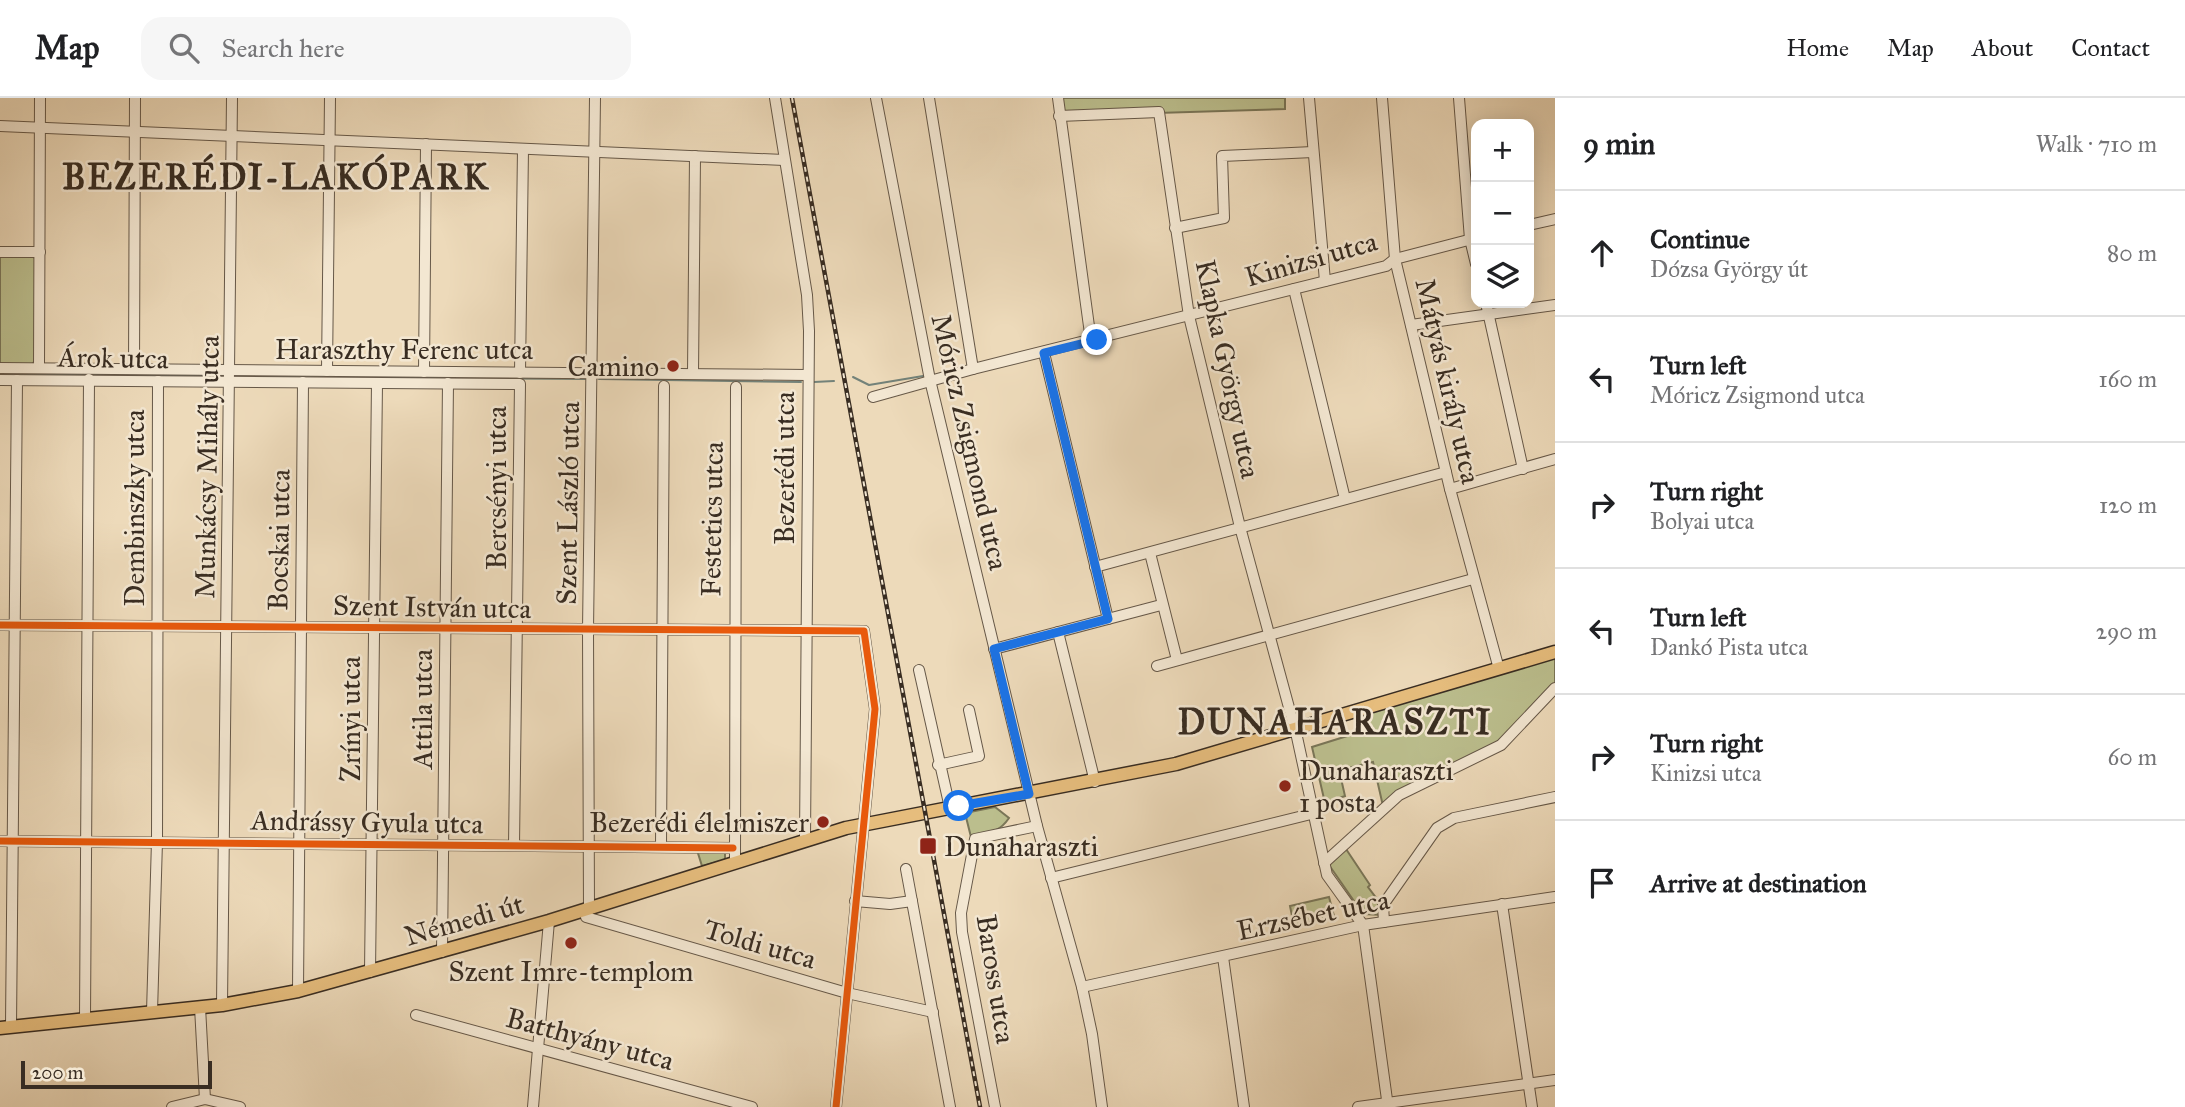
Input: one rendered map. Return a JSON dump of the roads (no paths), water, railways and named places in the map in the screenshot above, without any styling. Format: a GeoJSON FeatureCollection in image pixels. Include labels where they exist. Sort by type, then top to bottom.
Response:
{"type":"FeatureCollection","features":[{"type":"Feature","properties":{"kind":"main road","name":"Némedi út"},"geometry":{"type":"LineString","coordinates":[[6,1027],[222,1005],[298,991],[589,908],[734,854],[805,840],[863,824],[1096,782],[1176,764],[1555,652]]}},
{"type":"Feature","properties":{"kind":"street"},"geometry":{"type":"LineString","coordinates":[[39,368],[40,98]]}},
{"type":"Feature","properties":{"kind":"street"},"geometry":{"type":"LineString","coordinates":[[134,369],[135,98]]}},
{"type":"Feature","properties":{"kind":"street","name":"Munkácsy Mihály utca"},"geometry":{"type":"LineString","coordinates":[[222,1005],[226,841],[232,98]]}},
{"type":"Feature","properties":{"kind":"street"},"geometry":{"type":"LineString","coordinates":[[327,372],[330,98]]}},
{"type":"Feature","properties":{"kind":"street","name":"Szent László utca"},"geometry":{"type":"LineString","coordinates":[[589,908],[595,98]]}},
{"type":"Feature","properties":{"kind":"street","name":"Bezerédi utca"},"geometry":{"type":"LineString","coordinates":[[775,98],[807,295],[805,840]]}},
{"type":"Feature","properties":{"kind":"street","name":"Móricz Zsigmond utca"},"geometry":{"type":"LineString","coordinates":[[876,98],[930,380],[1037,826],[1082,987],[1102,1107]]}},
{"type":"Feature","properties":{"kind":"street"},"geometry":{"type":"LineString","coordinates":[[929,98],[974,369]]}},
{"type":"Feature","properties":{"kind":"street"},"geometry":{"type":"LineString","coordinates":[[1058,98],[1091,341]]}},
{"type":"Feature","properties":{"kind":"street"},"geometry":{"type":"LineString","coordinates":[[1308,98],[1325,281]]}},
{"type":"Feature","properties":{"kind":"street","name":"Mátyás király utca"},"geometry":{"type":"LineString","coordinates":[[1382,98],[1395,259],[1450,489],[1499,669]]}},
{"type":"Feature","properties":{"kind":"street"},"geometry":{"type":"LineString","coordinates":[[1459,98],[1471,219]]}},
{"type":"Feature","properties":{"kind":"street","name":"Klapka György utca"},"geometry":{"type":"LineString","coordinates":[[1059,116],[1159,113],[1189,316],[1240,527],[1295,729],[1327,875],[1363,925]]}},
{"type":"Feature","properties":{"kind":"street"},"geometry":{"type":"LineString","coordinates":[[0,127],[784,160]]}},
{"type":"Feature","properties":{"kind":"street"},"geometry":{"type":"LineString","coordinates":[[424,372],[426,144]]}},
{"type":"Feature","properties":{"kind":"street","name":"Bercsényi utca"},"geometry":{"type":"LineString","coordinates":[[514,845],[523,149]]}},
{"type":"Feature","properties":{"kind":"street"},"geometry":{"type":"LineString","coordinates":[[1175,228],[1224,218],[1222,156],[1313,152]]}},
{"type":"Feature","properties":{"kind":"street"},"geometry":{"type":"LineString","coordinates":[[694,374],[695,156]]}},
{"type":"Feature","properties":{"kind":"street"},"geometry":{"type":"LineString","coordinates":[[1534,224],[1555,219]]}},
{"type":"Feature","properties":{"kind":"street","name":"Kinizsi utca"},"geometry":{"type":"LineString","coordinates":[[873,397],[930,380],[1386,266],[1395,259],[1471,240]]}},
{"type":"Feature","properties":{"kind":"street"},"geometry":{"type":"LineString","coordinates":[[0,252],[40,252]]}},
{"type":"Feature","properties":{"kind":"street"},"geometry":{"type":"LineString","coordinates":[[1294,289],[1345,499]]}},
{"type":"Feature","properties":{"kind":"street"},"geometry":{"type":"LineString","coordinates":[[1534,306],[1555,305]]}},
{"type":"Feature","properties":{"kind":"street"},"geometry":{"type":"LineString","coordinates":[[1411,325],[1487,308],[1523,468]]}},
{"type":"Feature","properties":{"kind":"street"},"geometry":{"type":"LineString","coordinates":[[1044,353],[1108,619]]}},
{"type":"Feature","properties":{"kind":"street","name":"Haraszthy Ferenc utca"},"geometry":{"type":"LineString","coordinates":[[0,368],[424,372],[520,378],[592,374],[807,376]]}},
{"type":"Feature","properties":{"kind":"street","name":"Árok utca"},"geometry":{"type":"LineString","coordinates":[[0,380],[448,383],[520,378]]}},
{"type":"Feature","properties":{"kind":"street"},"geometry":{"type":"LineString","coordinates":[[85,1020],[89,379]]}},
{"type":"Feature","properties":{"kind":"street"},"geometry":{"type":"LineString","coordinates":[[6,1027],[16,625],[17,380]]}},
{"type":"Feature","properties":{"kind":"street","name":"Dembinszky utca"},"geometry":{"type":"LineString","coordinates":[[152,1012],[157,841],[158,381]]}},
{"type":"Feature","properties":{"kind":"street","name":"Bocskai utca"},"geometry":{"type":"LineString","coordinates":[[298,991],[302,842],[303,383]]}},
{"type":"Feature","properties":{"kind":"street","name":"Zrínyi utca"},"geometry":{"type":"LineString","coordinates":[[370,972],[377,383]]}},
{"type":"Feature","properties":{"kind":"street","name":"Attila utca"},"geometry":{"type":"LineString","coordinates":[[442,951],[448,383]]}},
{"type":"Feature","properties":{"kind":"street"},"geometry":{"type":"LineString","coordinates":[[661,846],[664,386]]}},
{"type":"Feature","properties":{"kind":"street","name":"Festetics utca"},"geometry":{"type":"LineString","coordinates":[[734,854],[736,387]]}},
{"type":"Feature","properties":{"kind":"street"},"geometry":{"type":"LineString","coordinates":[[1450,489],[1555,459]]}},
{"type":"Feature","properties":{"kind":"street"},"geometry":{"type":"LineString","coordinates":[[1095,567],[1446,472]]}},
{"type":"Feature","properties":{"kind":"street"},"geometry":{"type":"LineString","coordinates":[[1150,552],[1161,605],[1177,660]]}},
{"type":"Feature","properties":{"kind":"street"},"geometry":{"type":"LineString","coordinates":[[1157,666],[1474,579]]}},
{"type":"Feature","properties":{"kind":"street"},"geometry":{"type":"LineString","coordinates":[[994,649],[1161,605]]}},
{"type":"Feature","properties":{"kind":"street","name":"Szent István utca"},"geometry":{"type":"LineString","coordinates":[[0,625],[864,631],[875,709],[863,824]]}},
{"type":"Feature","properties":{"kind":"street"},"geometry":{"type":"LineString","coordinates":[[1058,632],[1096,782]]}},
{"type":"Feature","properties":{"kind":"street"},"geometry":{"type":"LineString","coordinates":[[919,670],[938,765],[950,808]]}},
{"type":"Feature","properties":{"kind":"street"},"geometry":{"type":"LineString","coordinates":[[1324,863],[1399,794],[1501,745],[1555,688]]}},
{"type":"Feature","properties":{"kind":"street"},"geometry":{"type":"LineString","coordinates":[[938,765],[979,756],[969,710]]}},
{"type":"Feature","properties":{"kind":"street"},"geometry":{"type":"LineString","coordinates":[[1384,922],[1383,905],[1437,828],[1454,818],[1555,797]]}},
{"type":"Feature","properties":{"kind":"street"},"geometry":{"type":"LineString","coordinates":[[1051,878],[1315,813]]}},
{"type":"Feature","properties":{"kind":"street"},"geometry":{"type":"LineString","coordinates":[[836,1107],[863,824]]}},
{"type":"Feature","properties":{"kind":"street","name":"Baross utca"},"geometry":{"type":"LineString","coordinates":[[995,1107],[961,913],[975,839],[1037,826]]}},
{"type":"Feature","properties":{"kind":"street","name":"Andrássy Gyula utca"},"geometry":{"type":"LineString","coordinates":[[0,841],[661,846],[734,854]]}},
{"type":"Feature","properties":{"kind":"street"},"geometry":{"type":"LineString","coordinates":[[906,869],[950,1107]]}},
{"type":"Feature","properties":{"kind":"street","name":"Erzsébet utca"},"geometry":{"type":"LineString","coordinates":[[1082,987],[1363,925],[1555,897]]}},
{"type":"Feature","properties":{"kind":"street"},"geometry":{"type":"LineString","coordinates":[[855,901],[890,904],[912,901]]}},
{"type":"Feature","properties":{"kind":"street"},"geometry":{"type":"LineString","coordinates":[[1502,904],[1532,1107]]}},
{"type":"Feature","properties":{"kind":"street","name":"Toldi utca"},"geometry":{"type":"LineString","coordinates":[[589,908],[587,919],[847,993],[933,1012]]}},
{"type":"Feature","properties":{"kind":"street"},"geometry":{"type":"LineString","coordinates":[[533,1107],[549,920]]}},
{"type":"Feature","properties":{"kind":"street"},"geometry":{"type":"LineString","coordinates":[[1363,925],[1388,1105]]}},
{"type":"Feature","properties":{"kind":"street"},"geometry":{"type":"LineString","coordinates":[[1223,957],[1244,1107]]}},
{"type":"Feature","properties":{"kind":"street"},"geometry":{"type":"LineString","coordinates":[[200,1007],[205,1100]]}},
{"type":"Feature","properties":{"kind":"street","name":"Batthyány utca"},"geometry":{"type":"LineString","coordinates":[[416,1015],[752,1107]]}},
{"type":"Feature","properties":{"kind":"street"},"geometry":{"type":"LineString","coordinates":[[1357,1107],[1388,1105],[1555,1080]]}},
{"type":"Feature","properties":{"kind":"street"},"geometry":{"type":"LineString","coordinates":[[172,1107],[205,1100],[239,1107]]}},
{"type":"Feature","properties":{"kind":"waterway"},"geometry":{"type":"LineString","coordinates":[[0,374],[222,376]]}},
{"type":"Feature","properties":{"kind":"waterway"},"geometry":{"type":"LineString","coordinates":[[853,377],[869,385],[923,376]]}},
{"type":"Feature","properties":{"kind":"waterway"},"geometry":{"type":"LineString","coordinates":[[237,377],[586,379]]}},
{"type":"Feature","properties":{"kind":"waterway"},"geometry":{"type":"LineString","coordinates":[[599,379],[801,382]]}},
{"type":"Feature","properties":{"kind":"waterway"},"geometry":{"type":"LineString","coordinates":[[814,382],[834,381]]}},
{"type":"Feature","properties":{"kind":"railway"},"geometry":{"type":"LineString","coordinates":[[792,98],[980,1107]]}},
{"type":"Feature","properties":{"kind":"place","name":"Camino"},"geometry":{"type":"Point","coordinates":[673,366]}},
{"type":"Feature","properties":{"kind":"place","name":"Dunaharaszti 1 posta"},"geometry":{"type":"Point","coordinates":[1285,786]}},
{"type":"Feature","properties":{"kind":"place","name":"Bezerédi élelmiszer"},"geometry":{"type":"Point","coordinates":[823,822]}},
{"type":"Feature","properties":{"kind":"place","name":"Dunaharaszti"},"geometry":{"type":"Point","coordinates":[928,846]}},
{"type":"Feature","properties":{"kind":"place","name":"Szent Imre-templom"},"geometry":{"type":"Point","coordinates":[571,943]}},
{"type":"Feature","properties":{"kind":"district","name":"BEZERÉDI-LAKÓPARK"},"geometry":{"type":"Point","coordinates":[276,177]}},
{"type":"Feature","properties":{"kind":"district","name":"DUNAHARASZTI"},"geometry":{"type":"Point","coordinates":[1335,722]}}]}
